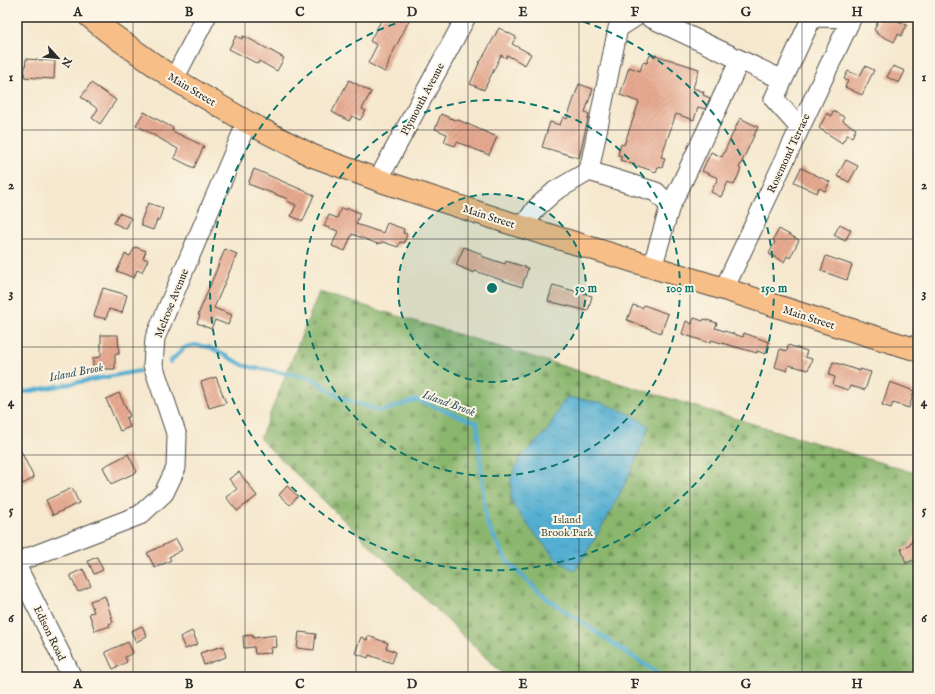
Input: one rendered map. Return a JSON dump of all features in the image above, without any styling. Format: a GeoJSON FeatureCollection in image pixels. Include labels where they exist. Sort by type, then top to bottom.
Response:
{"type":"FeatureCollection","features":[{"type":"Feature","properties":{"kind":"main road","name":"Main Street"},"geometry":{"type":"LineString","coordinates":[[90,17],[174,79],[247,122],[313,156],[378,180],[523,228],[918,350]]}},
{"type":"Feature","properties":{"kind":"street"},"geometry":{"type":"LineString","coordinates":[[174,79],[206,17]]}},
{"type":"Feature","properties":{"kind":"street","name":"Plymouth Avenue"},"geometry":{"type":"LineString","coordinates":[[378,180],[466,17]]}},
{"type":"Feature","properties":{"kind":"street"},"geometry":{"type":"LineString","coordinates":[[589,171],[618,28],[635,17]]}},
{"type":"Feature","properties":{"kind":"street"},"geometry":{"type":"LineString","coordinates":[[648,17],[783,80]]}},
{"type":"Feature","properties":{"kind":"street"},"geometry":{"type":"LineString","coordinates":[[800,128],[774,99],[812,17],[852,18]]}},
{"type":"Feature","properties":{"kind":"street","name":"Rosemond Terrace"},"geometry":{"type":"LineString","coordinates":[[724,289],[852,18]]}},
{"type":"Feature","properties":{"kind":"street"},"geometry":{"type":"LineString","coordinates":[[652,268],[670,206],[740,60]]}},
{"type":"Feature","properties":{"kind":"street","name":"Melrose Avenue"},"geometry":{"type":"LineString","coordinates":[[17,562],[140,515],[164,493],[176,468],[177,436],[153,365],[155,338],[247,122]]}},
{"type":"Feature","properties":{"kind":"street"},"geometry":{"type":"LineString","coordinates":[[523,228],[536,208],[555,191],[589,171],[656,192],[670,206]]}},
{"type":"Feature","properties":{"kind":"street","name":"Edison Road"},"geometry":{"type":"LineString","coordinates":[[17,567],[72,677]]}},
{"type":"Feature","properties":{"kind":"green space","name":"Island Brook Park"},"geometry":{"type":"Polygon","coordinates":[[[319,292],[918,474],[918,677],[506,677],[260,439],[319,292]]]}},
{"type":"Feature","properties":{"kind":"water"},"geometry":{"type":"Polygon","coordinates":[[[567,397],[603,403],[630,414],[649,426],[626,482],[575,571],[557,560],[530,528],[511,502],[511,478],[520,458],[547,431],[562,403],[567,397]]]}},
{"type":"Feature","properties":{"kind":"building"},"geometry":{"type":"Polygon","coordinates":[[[383,17],[411,17],[388,62],[389,63],[385,72],[368,63],[377,45],[370,41],[383,17]]]}},
{"type":"Feature","properties":{"kind":"building"},"geometry":{"type":"Polygon","coordinates":[[[880,17],[890,17],[907,25],[901,36],[898,34],[894,42],[876,33],[877,32],[874,30],[880,17]]]}},
{"type":"Feature","properties":{"kind":"building"},"geometry":{"type":"Polygon","coordinates":[[[499,28],[516,37],[512,44],[531,54],[525,65],[507,55],[506,58],[501,55],[484,90],[470,84],[480,61],[499,28]]]}},
{"type":"Feature","properties":{"kind":"building"},"geometry":{"type":"Polygon","coordinates":[[[236,36],[242,39],[243,36],[246,37],[284,58],[277,71],[259,61],[258,64],[229,49],[236,36]]]}},
{"type":"Feature","properties":{"kind":"building"},"geometry":{"type":"Polygon","coordinates":[[[650,55],[655,57],[655,55],[699,69],[693,88],[704,92],[703,95],[710,98],[705,109],[698,107],[694,120],[676,114],[661,157],[665,158],[662,168],[658,167],[656,172],[620,160],[622,156],[618,155],[621,144],[624,145],[639,102],[620,95],[629,67],[640,71],[643,62],[647,63],[650,55]]]}},
{"type":"Feature","properties":{"kind":"building"},"geometry":{"type":"Polygon","coordinates":[[[26,59],[55,61],[54,79],[24,77],[26,59]]]}},
{"type":"Feature","properties":{"kind":"building"},"geometry":{"type":"Polygon","coordinates":[[[865,66],[874,70],[862,95],[845,87],[848,81],[844,79],[848,71],[860,76],[865,66]]]}},
{"type":"Feature","properties":{"kind":"building"},"geometry":{"type":"Polygon","coordinates":[[[893,66],[905,71],[899,83],[887,77],[893,66]]]}},
{"type":"Feature","properties":{"kind":"building"},"geometry":{"type":"Polygon","coordinates":[[[349,80],[371,92],[362,109],[366,111],[360,120],[352,116],[349,121],[332,112],[349,80]]]}},
{"type":"Feature","properties":{"kind":"building"},"geometry":{"type":"Polygon","coordinates":[[[91,83],[116,100],[100,124],[92,118],[98,109],[81,97],[91,83]]]}},
{"type":"Feature","properties":{"kind":"building"},"geometry":{"type":"Polygon","coordinates":[[[579,84],[593,89],[585,112],[589,114],[579,158],[542,147],[550,122],[560,125],[563,117],[567,119],[579,84]]]}},
{"type":"Feature","properties":{"kind":"building"},"geometry":{"type":"Polygon","coordinates":[[[833,111],[844,117],[843,121],[856,129],[852,137],[847,135],[842,143],[819,128],[827,113],[831,116],[833,111]]]}},
{"type":"Feature","properties":{"kind":"building"},"geometry":{"type":"Polygon","coordinates":[[[144,112],[173,128],[172,131],[204,146],[194,168],[174,158],[178,149],[136,125],[144,112]]]}},
{"type":"Feature","properties":{"kind":"building"},"geometry":{"type":"Polygon","coordinates":[[[441,114],[497,137],[489,155],[457,142],[455,146],[444,142],[447,134],[435,129],[441,114]]]}},
{"type":"Feature","properties":{"kind":"building"},"geometry":{"type":"Polygon","coordinates":[[[740,118],[758,127],[739,168],[741,169],[734,185],[728,182],[721,197],[711,192],[718,178],[702,171],[711,152],[722,157],[740,118]]]}},
{"type":"Feature","properties":{"kind":"building"},"geometry":{"type":"Polygon","coordinates":[[[846,160],[858,166],[849,182],[837,176],[846,160]]]}},
{"type":"Feature","properties":{"kind":"building"},"geometry":{"type":"Polygon","coordinates":[[[801,168],[830,182],[825,191],[819,188],[817,193],[794,182],[801,168]]]}},
{"type":"Feature","properties":{"kind":"building"},"geometry":{"type":"Polygon","coordinates":[[[254,169],[314,195],[303,221],[291,216],[296,205],[287,201],[288,199],[248,184],[254,169]]]}},
{"type":"Feature","properties":{"kind":"building"},"geometry":{"type":"Polygon","coordinates":[[[148,203],[163,208],[159,220],[157,220],[153,230],[142,226],[141,221],[148,203]]]}},
{"type":"Feature","properties":{"kind":"building"},"geometry":{"type":"Polygon","coordinates":[[[341,208],[347,210],[348,208],[360,213],[356,224],[383,233],[387,223],[404,229],[403,233],[407,234],[404,243],[400,242],[398,247],[383,242],[378,244],[352,234],[345,251],[332,246],[338,231],[324,226],[329,215],[337,218],[341,208]]]}},
{"type":"Feature","properties":{"kind":"building"},"geometry":{"type":"Polygon","coordinates":[[[119,213],[131,218],[126,229],[114,223],[119,213]]]}},
{"type":"Feature","properties":{"kind":"building"},"geometry":{"type":"Polygon","coordinates":[[[840,224],[851,230],[845,241],[834,235],[840,224]]]}},
{"type":"Feature","properties":{"kind":"building"},"geometry":{"type":"Polygon","coordinates":[[[779,229],[799,240],[790,258],[787,256],[784,262],[769,254],[775,242],[773,240],[779,229]]]}},
{"type":"Feature","properties":{"kind":"building"},"geometry":{"type":"Polygon","coordinates":[[[135,247],[146,251],[143,258],[148,260],[142,272],[137,270],[134,278],[117,271],[125,254],[130,256],[135,247]]]}},
{"type":"Feature","properties":{"kind":"building"},"geometry":{"type":"Polygon","coordinates":[[[464,247],[482,254],[481,256],[505,264],[506,261],[528,268],[522,287],[475,271],[474,273],[456,265],[464,247]]]}},
{"type":"Feature","properties":{"kind":"building"},"geometry":{"type":"Polygon","coordinates":[[[225,249],[237,254],[214,308],[232,315],[228,325],[215,320],[211,329],[197,323],[200,315],[198,315],[225,249]]]}},
{"type":"Feature","properties":{"kind":"building"},"geometry":{"type":"Polygon","coordinates":[[[826,256],[852,265],[847,280],[821,271],[826,256]]]}},
{"type":"Feature","properties":{"kind":"building"},"geometry":{"type":"Polygon","coordinates":[[[553,285],[592,296],[588,311],[548,301],[553,285]]]}},
{"type":"Feature","properties":{"kind":"building"},"geometry":{"type":"Polygon","coordinates":[[[103,288],[127,295],[122,313],[109,309],[106,319],[94,316],[103,288]]]}},
{"type":"Feature","properties":{"kind":"building"},"geometry":{"type":"Polygon","coordinates":[[[633,305],[642,308],[644,305],[668,314],[661,333],[627,320],[633,305]]]}},
{"type":"Feature","properties":{"kind":"building"},"geometry":{"type":"Polygon","coordinates":[[[694,318],[717,323],[715,328],[743,337],[744,333],[769,342],[766,354],[757,351],[757,353],[711,340],[710,343],[682,334],[686,321],[692,324],[694,318]]]}},
{"type":"Feature","properties":{"kind":"building"},"geometry":{"type":"Polygon","coordinates":[[[101,335],[118,335],[119,354],[115,354],[115,369],[93,369],[93,358],[101,357],[101,335]]]}},
{"type":"Feature","properties":{"kind":"building"},"geometry":{"type":"Polygon","coordinates":[[[788,345],[807,351],[805,357],[812,359],[808,370],[789,365],[787,371],[775,367],[780,349],[787,351],[788,345]]]}},
{"type":"Feature","properties":{"kind":"building"},"geometry":{"type":"Polygon","coordinates":[[[833,362],[860,371],[860,369],[871,372],[865,390],[850,386],[848,390],[833,385],[835,377],[829,375],[833,362]]]}},
{"type":"Feature","properties":{"kind":"building"},"geometry":{"type":"Polygon","coordinates":[[[216,377],[226,403],[209,408],[201,382],[216,377]]]}},
{"type":"Feature","properties":{"kind":"building"},"geometry":{"type":"Polygon","coordinates":[[[890,382],[914,391],[909,408],[893,403],[891,408],[882,405],[890,382]]]}},
{"type":"Feature","properties":{"kind":"building"},"geometry":{"type":"Polygon","coordinates":[[[119,393],[130,416],[126,418],[130,427],[120,431],[106,399],[119,393]]]}},
{"type":"Feature","properties":{"kind":"building"},"geometry":{"type":"Polygon","coordinates":[[[17,443],[34,478],[23,484],[17,473],[17,443]]]}},
{"type":"Feature","properties":{"kind":"building"},"geometry":{"type":"Polygon","coordinates":[[[128,454],[137,472],[111,484],[103,467],[128,454]]]}},
{"type":"Feature","properties":{"kind":"building"},"geometry":{"type":"Polygon","coordinates":[[[239,472],[257,496],[237,511],[226,497],[237,489],[229,479],[239,472]]]}},
{"type":"Feature","properties":{"kind":"building"},"geometry":{"type":"Polygon","coordinates":[[[287,486],[298,496],[290,505],[279,495],[287,486]]]}},
{"type":"Feature","properties":{"kind":"building"},"geometry":{"type":"Polygon","coordinates":[[[72,488],[79,503],[53,515],[46,500],[72,488]]]}},
{"type":"Feature","properties":{"kind":"building"},"geometry":{"type":"Polygon","coordinates":[[[918,531],[918,559],[906,563],[901,549],[909,546],[918,531]]]}},
{"type":"Feature","properties":{"kind":"building"},"geometry":{"type":"Polygon","coordinates":[[[176,539],[182,550],[169,557],[171,560],[155,568],[147,553],[176,539]]]}},
{"type":"Feature","properties":{"kind":"building"},"geometry":{"type":"Polygon","coordinates":[[[97,557],[103,570],[94,574],[88,561],[97,557]]]}},
{"type":"Feature","properties":{"kind":"building"},"geometry":{"type":"Polygon","coordinates":[[[83,569],[91,586],[78,592],[70,575],[83,569]]]}},
{"type":"Feature","properties":{"kind":"building"},"geometry":{"type":"Polygon","coordinates":[[[105,596],[113,622],[109,624],[110,626],[95,631],[89,613],[94,612],[90,601],[105,596]]]}},
{"type":"Feature","properties":{"kind":"building"},"geometry":{"type":"Polygon","coordinates":[[[142,626],[147,636],[136,642],[131,631],[142,626]]]}},
{"type":"Feature","properties":{"kind":"building"},"geometry":{"type":"Polygon","coordinates":[[[192,631],[198,644],[185,649],[180,637],[192,631]]]}},
{"type":"Feature","properties":{"kind":"building"},"geometry":{"type":"Polygon","coordinates":[[[299,632],[316,634],[314,650],[297,648],[299,632]]]}},
{"type":"Feature","properties":{"kind":"building"},"geometry":{"type":"Polygon","coordinates":[[[253,635],[253,638],[276,635],[277,647],[270,648],[271,653],[255,654],[254,647],[244,648],[243,636],[253,635]]]}},
{"type":"Feature","properties":{"kind":"building"},"geometry":{"type":"Polygon","coordinates":[[[368,636],[388,643],[386,648],[396,652],[392,663],[369,655],[368,658],[355,653],[361,637],[367,640],[368,636]]]}},
{"type":"Feature","properties":{"kind":"building"},"geometry":{"type":"Polygon","coordinates":[[[128,642],[133,653],[125,657],[127,662],[113,669],[105,652],[128,642]]]}},
{"type":"Feature","properties":{"kind":"building"},"geometry":{"type":"Polygon","coordinates":[[[223,646],[226,657],[204,665],[200,653],[223,646]]]}},
{"type":"Feature","properties":{"kind":"waterway","name":"Island Brook"},"geometry":{"type":"LineString","coordinates":[[170,362],[185,347],[195,345],[209,347],[245,366],[312,378],[341,398],[381,411],[417,400],[477,423],[486,522],[507,561],[542,595],[664,677]]}},
{"type":"Feature","properties":{"kind":"waterway","name":"Island Brook"},"geometry":{"type":"LineString","coordinates":[[17,390],[26,392],[139,371]]}}]}
